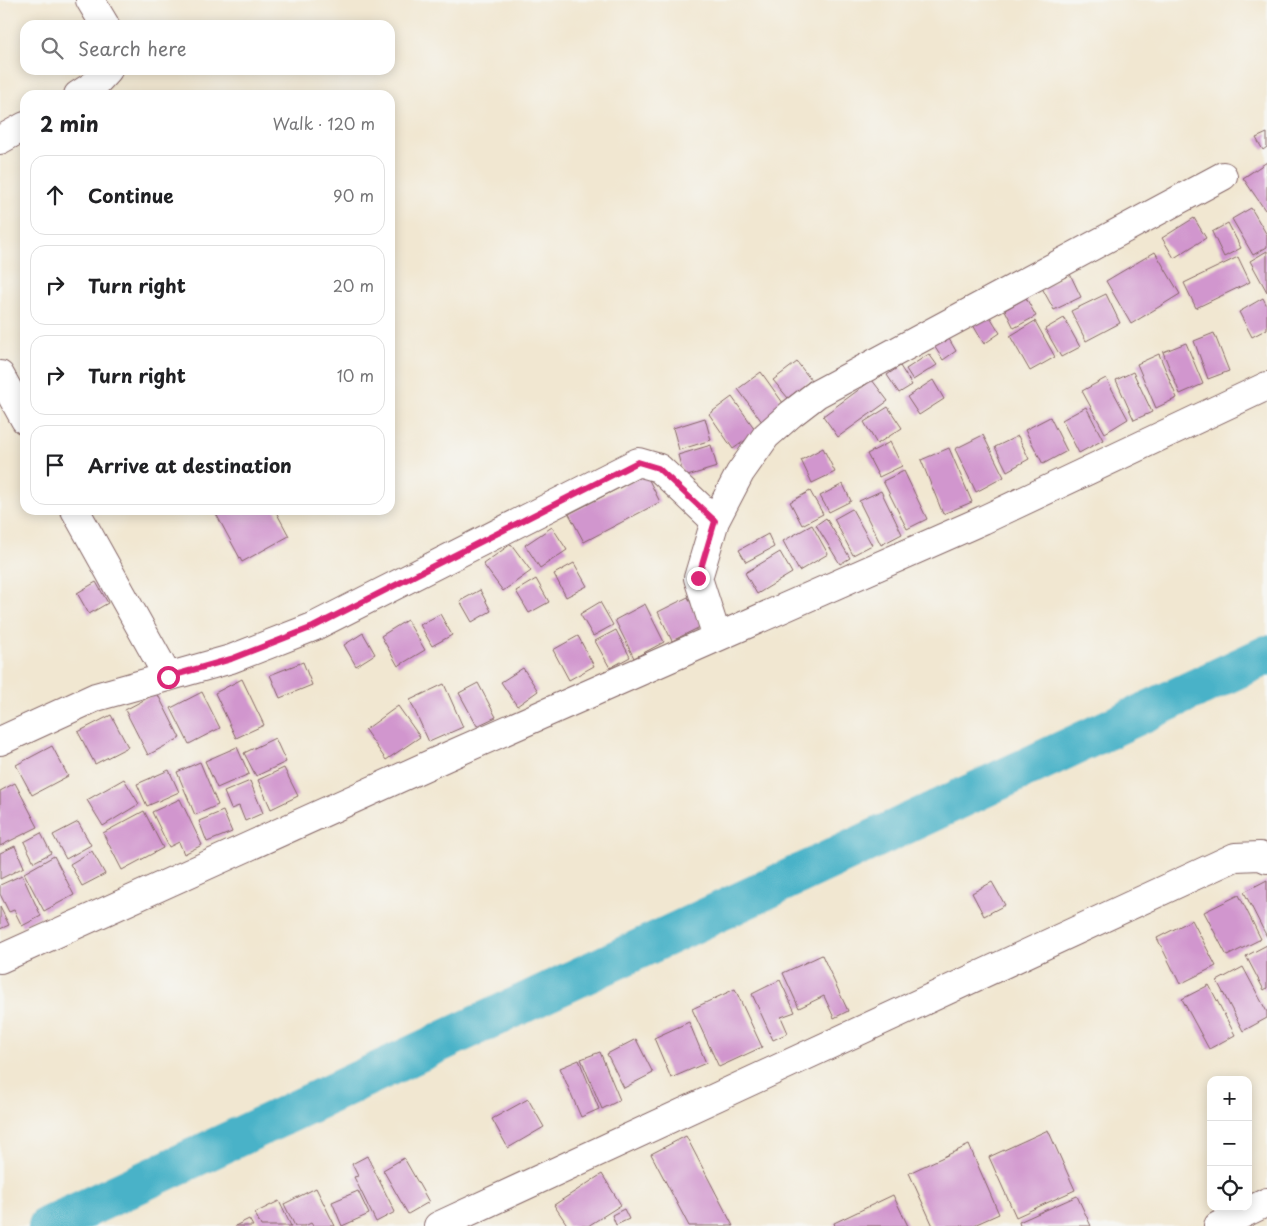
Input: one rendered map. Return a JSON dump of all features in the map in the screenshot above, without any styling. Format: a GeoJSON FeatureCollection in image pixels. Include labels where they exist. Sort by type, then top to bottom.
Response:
{"type":"FeatureCollection","features":[{"type":"Feature","properties":{"kind":"street"},"geometry":{"type":"LineString","coordinates":[[90,0],[102,20]]}},
{"type":"Feature","properties":{"kind":"street"},"geometry":{"type":"LineString","coordinates":[[86,90],[103,75]]}},
{"type":"Feature","properties":{"kind":"street"},"geometry":{"type":"LineString","coordinates":[[0,140],[20,129]]}},
{"type":"Feature","properties":{"kind":"street"},"geometry":{"type":"LineString","coordinates":[[717,637],[698,578],[715,521],[740,473],[766,436],[817,394],[1223,176]]}},
{"type":"Feature","properties":{"kind":"street"},"geometry":{"type":"LineString","coordinates":[[0,375],[20,411]]}},
{"type":"Feature","properties":{"kind":"street"},"geometry":{"type":"LineString","coordinates":[[0,959],[717,637],[983,520],[1267,386]]}},
{"type":"Feature","properties":{"kind":"street"},"geometry":{"type":"LineString","coordinates":[[0,741],[96,697],[231,659],[313,627],[638,462],[658,468],[715,521]]}},
{"type":"Feature","properties":{"kind":"street"},"geometry":{"type":"LineString","coordinates":[[78,515],[168,677]]}},
{"type":"Feature","properties":{"kind":"street"},"geometry":{"type":"LineString","coordinates":[[438,1226],[1235,857],[1260,856],[1267,859]]}},
{"type":"Feature","properties":{"kind":"street"},"geometry":{"type":"LineString","coordinates":[[1218,1226],[1267,1202]]}},
{"type":"Feature","properties":{"kind":"building"},"geometry":{"type":"Polygon","coordinates":[[[1267,133],[1267,147],[1263,150],[1256,138],[1267,133]]]}},
{"type":"Feature","properties":{"kind":"building"},"geometry":{"type":"Polygon","coordinates":[[[1267,162],[1267,209],[1265,210],[1243,178],[1267,162]]]}},
{"type":"Feature","properties":{"kind":"building"},"geometry":{"type":"Polygon","coordinates":[[[1251,208],[1267,235],[1267,247],[1253,255],[1232,219],[1251,208]]]}},
{"type":"Feature","properties":{"kind":"building"},"geometry":{"type":"Polygon","coordinates":[[[1194,218],[1206,238],[1174,258],[1162,238],[1194,218]]]}},
{"type":"Feature","properties":{"kind":"building"},"geometry":{"type":"Polygon","coordinates":[[[1228,223],[1241,248],[1224,257],[1212,232],[1228,223]]]}},
{"type":"Feature","properties":{"kind":"building"},"geometry":{"type":"Polygon","coordinates":[[[1267,251],[1267,292],[1250,261],[1267,251]]]}},
{"type":"Feature","properties":{"kind":"building"},"geometry":{"type":"Polygon","coordinates":[[[1155,252],[1180,294],[1131,324],[1106,281],[1155,252]]]}},
{"type":"Feature","properties":{"kind":"building"},"geometry":{"type":"Polygon","coordinates":[[[1238,257],[1250,282],[1196,308],[1184,283],[1238,257]]]}},
{"type":"Feature","properties":{"kind":"building"},"geometry":{"type":"Polygon","coordinates":[[[1070,274],[1081,297],[1054,310],[1042,288],[1070,274]]]}},
{"type":"Feature","properties":{"kind":"building"},"geometry":{"type":"Polygon","coordinates":[[[1106,294],[1120,323],[1086,341],[1071,311],[1106,294]]]}},
{"type":"Feature","properties":{"kind":"building"},"geometry":{"type":"Polygon","coordinates":[[[1026,298],[1036,316],[1014,328],[1005,310],[1026,298]]]}},
{"type":"Feature","properties":{"kind":"building"},"geometry":{"type":"Polygon","coordinates":[[[1263,298],[1267,306],[1267,329],[1252,337],[1239,312],[1263,298]]]}},
{"type":"Feature","properties":{"kind":"building"},"geometry":{"type":"Polygon","coordinates":[[[989,315],[1000,333],[984,344],[973,325],[989,315]]]}},
{"type":"Feature","properties":{"kind":"building"},"geometry":{"type":"Polygon","coordinates":[[[1064,318],[1080,347],[1061,357],[1045,329],[1064,318]]]}},
{"type":"Feature","properties":{"kind":"building"},"geometry":{"type":"Polygon","coordinates":[[[1035,321],[1055,357],[1030,371],[1010,336],[1035,321]]]}},
{"type":"Feature","properties":{"kind":"building"},"geometry":{"type":"Polygon","coordinates":[[[945,332],[956,351],[943,360],[931,341],[945,332]]]}},
{"type":"Feature","properties":{"kind":"building"},"geometry":{"type":"Polygon","coordinates":[[[1214,333],[1229,371],[1208,379],[1194,341],[1214,333]]]}},
{"type":"Feature","properties":{"kind":"building"},"geometry":{"type":"Polygon","coordinates":[[[1186,343],[1203,384],[1180,394],[1163,352],[1186,343]]]}},
{"type":"Feature","properties":{"kind":"building"},"geometry":{"type":"Polygon","coordinates":[[[929,354],[937,365],[913,380],[906,369],[929,354]]]}},
{"type":"Feature","properties":{"kind":"building"},"geometry":{"type":"Polygon","coordinates":[[[1159,354],[1177,398],[1156,408],[1137,364],[1159,354]]]}},
{"type":"Feature","properties":{"kind":"building"},"geometry":{"type":"Polygon","coordinates":[[[797,362],[811,380],[788,398],[773,380],[797,362]]]}},
{"type":"Feature","properties":{"kind":"building"},"geometry":{"type":"Polygon","coordinates":[[[900,366],[912,385],[899,393],[887,375],[900,366]]]}},
{"type":"Feature","properties":{"kind":"building"},"geometry":{"type":"Polygon","coordinates":[[[761,372],[788,410],[765,426],[738,389],[761,372]]]}},
{"type":"Feature","properties":{"kind":"building"},"geometry":{"type":"Polygon","coordinates":[[[1133,372],[1152,412],[1134,420],[1116,380],[1133,372]]]}},
{"type":"Feature","properties":{"kind":"building"},"geometry":{"type":"Polygon","coordinates":[[[1106,378],[1128,419],[1105,433],[1082,391],[1106,378]]]}},
{"type":"Feature","properties":{"kind":"building"},"geometry":{"type":"Polygon","coordinates":[[[872,380],[888,401],[838,437],[823,416],[872,380]]]}},
{"type":"Feature","properties":{"kind":"building"},"geometry":{"type":"Polygon","coordinates":[[[933,380],[944,399],[919,415],[907,397],[933,380]]]}},
{"type":"Feature","properties":{"kind":"building"},"geometry":{"type":"Polygon","coordinates":[[[732,397],[757,432],[733,449],[709,414],[732,397]]]}},
{"type":"Feature","properties":{"kind":"building"},"geometry":{"type":"Polygon","coordinates":[[[888,407],[902,428],[877,444],[864,422],[888,407]]]}},
{"type":"Feature","properties":{"kind":"building"},"geometry":{"type":"Polygon","coordinates":[[[1086,407],[1103,440],[1079,453],[1062,420],[1086,407]]]}},
{"type":"Feature","properties":{"kind":"building"},"geometry":{"type":"Polygon","coordinates":[[[1050,417],[1067,451],[1043,464],[1025,430],[1050,417]]]}},
{"type":"Feature","properties":{"kind":"building"},"geometry":{"type":"Polygon","coordinates":[[[705,418],[711,440],[679,450],[673,428],[705,418]]]}},
{"type":"Feature","properties":{"kind":"building"},"geometry":{"type":"Polygon","coordinates":[[[983,435],[1004,477],[976,492],[955,449],[983,435]]]}},
{"type":"Feature","properties":{"kind":"building"},"geometry":{"type":"Polygon","coordinates":[[[1018,436],[1029,459],[1007,471],[995,447],[1018,436]]]}},
{"type":"Feature","properties":{"kind":"building"},"geometry":{"type":"Polygon","coordinates":[[[890,442],[902,466],[879,477],[867,454],[890,442]]]}},
{"type":"Feature","properties":{"kind":"building"},"geometry":{"type":"Polygon","coordinates":[[[711,445],[717,467],[684,477],[678,455],[711,445]]]}},
{"type":"Feature","properties":{"kind":"building"},"geometry":{"type":"Polygon","coordinates":[[[823,448],[835,472],[812,483],[801,460],[823,448]]]}},
{"type":"Feature","properties":{"kind":"building"},"geometry":{"type":"Polygon","coordinates":[[[949,448],[972,502],[943,514],[921,460],[949,448]]]}},
{"type":"Feature","properties":{"kind":"building"},"geometry":{"type":"Polygon","coordinates":[[[904,471],[927,519],[907,529],[883,481],[904,471]]]}},
{"type":"Feature","properties":{"kind":"building"},"geometry":{"type":"Polygon","coordinates":[[[646,474],[660,502],[584,542],[569,514],[646,474]]]}},
{"type":"Feature","properties":{"kind":"building"},"geometry":{"type":"Polygon","coordinates":[[[843,484],[851,501],[829,512],[820,496],[843,484]]]}},
{"type":"Feature","properties":{"kind":"building"},"geometry":{"type":"Polygon","coordinates":[[[810,491],[823,514],[802,525],[790,502],[810,491]]]}},
{"type":"Feature","properties":{"kind":"building"},"geometry":{"type":"Polygon","coordinates":[[[881,491],[902,534],[881,545],[859,501],[881,491]]]}},
{"type":"Feature","properties":{"kind":"building"},"geometry":{"type":"Polygon","coordinates":[[[852,509],[872,545],[853,555],[834,519],[852,509]]]}},
{"type":"Feature","properties":{"kind":"building"},"geometry":{"type":"Polygon","coordinates":[[[217,515],[278,515],[289,536],[242,562],[217,515]]]}},
{"type":"Feature","properties":{"kind":"building"},"geometry":{"type":"Polygon","coordinates":[[[826,518],[850,558],[840,564],[816,525],[826,518]]]}},
{"type":"Feature","properties":{"kind":"building"},"geometry":{"type":"Polygon","coordinates":[[[812,525],[828,554],[799,571],[783,541],[812,525]]]}},
{"type":"Feature","properties":{"kind":"building"},"geometry":{"type":"Polygon","coordinates":[[[552,527],[567,550],[540,568],[525,545],[552,527]]]}},
{"type":"Feature","properties":{"kind":"building"},"geometry":{"type":"Polygon","coordinates":[[[768,534],[774,547],[746,562],[739,550],[768,534]]]}},
{"type":"Feature","properties":{"kind":"building"},"geometry":{"type":"Polygon","coordinates":[[[511,544],[531,571],[503,591],[483,564],[511,544]]]}},
{"type":"Feature","properties":{"kind":"building"},"geometry":{"type":"Polygon","coordinates":[[[780,552],[792,573],[757,594],[745,573],[780,552]]]}},
{"type":"Feature","properties":{"kind":"building"},"geometry":{"type":"Polygon","coordinates":[[[574,563],[587,586],[566,597],[554,574],[574,563]]]}},
{"type":"Feature","properties":{"kind":"building"},"geometry":{"type":"Polygon","coordinates":[[[536,579],[549,602],[529,613],[516,591],[536,579]]]}},
{"type":"Feature","properties":{"kind":"building"},"geometry":{"type":"Polygon","coordinates":[[[96,582],[108,603],[89,614],[77,593],[96,582]]]}},
{"type":"Feature","properties":{"kind":"building"},"geometry":{"type":"Polygon","coordinates":[[[480,590],[491,611],[472,622],[460,601],[480,590]]]}},
{"type":"Feature","properties":{"kind":"building"},"geometry":{"type":"Polygon","coordinates":[[[688,597],[702,626],[672,641],[658,612],[688,597]]]}},
{"type":"Feature","properties":{"kind":"building"},"geometry":{"type":"Polygon","coordinates":[[[600,602],[613,625],[593,636],[580,614],[600,602]]]}},
{"type":"Feature","properties":{"kind":"building"},"geometry":{"type":"Polygon","coordinates":[[[645,604],[664,642],[634,658],[615,620],[645,604]]]}},
{"type":"Feature","properties":{"kind":"building"},"geometry":{"type":"Polygon","coordinates":[[[440,614],[452,635],[432,646],[420,625],[440,614]]]}},
{"type":"Feature","properties":{"kind":"building"},"geometry":{"type":"Polygon","coordinates":[[[407,620],[425,650],[398,666],[381,636],[407,620]]]}},
{"type":"Feature","properties":{"kind":"building"},"geometry":{"type":"Polygon","coordinates":[[[616,630],[630,657],[610,668],[595,641],[616,630]]]}},
{"type":"Feature","properties":{"kind":"building"},"geometry":{"type":"Polygon","coordinates":[[[363,633],[375,654],[356,666],[344,645],[363,633]]]}},
{"type":"Feature","properties":{"kind":"building"},"geometry":{"type":"Polygon","coordinates":[[[578,636],[594,666],[569,680],[553,650],[578,636]]]}},
{"type":"Feature","properties":{"kind":"building"},"geometry":{"type":"Polygon","coordinates":[[[303,662],[312,685],[280,698],[270,675],[303,662]]]}},
{"type":"Feature","properties":{"kind":"building"},"geometry":{"type":"Polygon","coordinates":[[[523,668],[538,691],[517,706],[501,682],[523,668]]]}},
{"type":"Feature","properties":{"kind":"building"},"geometry":{"type":"Polygon","coordinates":[[[242,679],[264,725],[236,738],[215,693],[242,679]]]}},
{"type":"Feature","properties":{"kind":"building"},"geometry":{"type":"Polygon","coordinates":[[[478,683],[496,717],[477,726],[459,693],[478,683]]]}},
{"type":"Feature","properties":{"kind":"building"},"geometry":{"type":"Polygon","coordinates":[[[444,684],[463,727],[429,742],[410,700],[444,684]]]}},
{"type":"Feature","properties":{"kind":"building"},"geometry":{"type":"Polygon","coordinates":[[[202,692],[220,728],[189,744],[171,708],[202,692]]]}},
{"type":"Feature","properties":{"kind":"building"},"geometry":{"type":"Polygon","coordinates":[[[157,693],[180,738],[148,755],[125,710],[157,693]]]}},
{"type":"Feature","properties":{"kind":"building"},"geometry":{"type":"Polygon","coordinates":[[[398,706],[420,737],[386,760],[365,730],[398,706]]]}},
{"type":"Feature","properties":{"kind":"building"},"geometry":{"type":"Polygon","coordinates":[[[111,715],[128,747],[95,764],[78,732],[111,715]]]}},
{"type":"Feature","properties":{"kind":"building"},"geometry":{"type":"Polygon","coordinates":[[[275,738],[286,762],[256,776],[244,753],[275,738]]]}},
{"type":"Feature","properties":{"kind":"building"},"geometry":{"type":"Polygon","coordinates":[[[52,746],[68,776],[32,795],[16,765],[52,746]]]}},
{"type":"Feature","properties":{"kind":"building"},"geometry":{"type":"Polygon","coordinates":[[[237,747],[249,774],[217,788],[205,761],[237,747]]]}},
{"type":"Feature","properties":{"kind":"building"},"geometry":{"type":"Polygon","coordinates":[[[200,762],[218,805],[195,815],[177,772],[200,762]]]}},
{"type":"Feature","properties":{"kind":"building"},"geometry":{"type":"Polygon","coordinates":[[[284,768],[298,796],[271,809],[258,780],[284,768]]]}},
{"type":"Feature","properties":{"kind":"building"},"geometry":{"type":"Polygon","coordinates":[[[169,770],[179,792],[147,806],[137,784],[169,770]]]}},
{"type":"Feature","properties":{"kind":"building"},"geometry":{"type":"Polygon","coordinates":[[[124,779],[139,804],[103,826],[87,800],[124,779]]]}},
{"type":"Feature","properties":{"kind":"building"},"geometry":{"type":"Polygon","coordinates":[[[250,781],[263,813],[245,821],[239,806],[231,809],[224,792],[250,781]]]}},
{"type":"Feature","properties":{"kind":"building"},"geometry":{"type":"Polygon","coordinates":[[[15,783],[38,827],[0,846],[0,791],[15,783]]]}},
{"type":"Feature","properties":{"kind":"building"},"geometry":{"type":"Polygon","coordinates":[[[180,799],[202,845],[184,854],[179,842],[169,847],[152,812],[180,799]]]}},
{"type":"Feature","properties":{"kind":"building"},"geometry":{"type":"Polygon","coordinates":[[[144,811],[163,848],[122,870],[103,833],[144,811]]]}},
{"type":"Feature","properties":{"kind":"building"},"geometry":{"type":"Polygon","coordinates":[[[223,811],[232,832],[207,842],[199,821],[223,811]]]}},
{"type":"Feature","properties":{"kind":"building"},"geometry":{"type":"Polygon","coordinates":[[[78,822],[91,845],[66,859],[53,835],[78,822]]]}},
{"type":"Feature","properties":{"kind":"building"},"geometry":{"type":"Polygon","coordinates":[[[41,833],[51,853],[34,862],[24,842],[41,833]]]}},
{"type":"Feature","properties":{"kind":"building"},"geometry":{"type":"Polygon","coordinates":[[[15,846],[24,867],[0,879],[0,853],[15,846]]]}},
{"type":"Feature","properties":{"kind":"building"},"geometry":{"type":"Polygon","coordinates":[[[92,851],[105,874],[82,886],[70,864],[92,851]]]}},
{"type":"Feature","properties":{"kind":"building"},"geometry":{"type":"Polygon","coordinates":[[[54,856],[74,895],[44,911],[24,873],[54,856]]]}},
{"type":"Feature","properties":{"kind":"building"},"geometry":{"type":"Polygon","coordinates":[[[22,875],[41,916],[22,926],[14,910],[9,912],[0,894],[0,885],[22,875]]]}},
{"type":"Feature","properties":{"kind":"building"},"geometry":{"type":"Polygon","coordinates":[[[1267,880],[1267,937],[1244,892],[1267,880]]]}},
{"type":"Feature","properties":{"kind":"building"},"geometry":{"type":"Polygon","coordinates":[[[992,882],[1005,905],[984,916],[972,893],[992,882]]]}},
{"type":"Feature","properties":{"kind":"building"},"geometry":{"type":"Polygon","coordinates":[[[1239,895],[1261,939],[1227,956],[1204,912],[1239,895]]]}},
{"type":"Feature","properties":{"kind":"building"},"geometry":{"type":"Polygon","coordinates":[[[0,907],[9,925],[0,929],[0,907]]]}},
{"type":"Feature","properties":{"kind":"building"},"geometry":{"type":"Polygon","coordinates":[[[1192,920],[1216,966],[1180,984],[1157,938],[1192,920]]]}},
{"type":"Feature","properties":{"kind":"building"},"geometry":{"type":"Polygon","coordinates":[[[1267,945],[1267,988],[1264,990],[1246,956],[1267,945]]]}},
{"type":"Feature","properties":{"kind":"building"},"geometry":{"type":"Polygon","coordinates":[[[822,955],[848,1011],[834,1018],[824,996],[799,1008],[783,973],[822,955]]]}},
{"type":"Feature","properties":{"kind":"building"},"geometry":{"type":"Polygon","coordinates":[[[1243,967],[1267,1012],[1267,1018],[1243,1031],[1217,981],[1243,967]]]}},
{"type":"Feature","properties":{"kind":"building"},"geometry":{"type":"Polygon","coordinates":[[[780,980],[795,1012],[781,1017],[788,1033],[773,1040],[752,994],[780,980]]]}},
{"type":"Feature","properties":{"kind":"building"},"geometry":{"type":"Polygon","coordinates":[[[1209,985],[1235,1035],[1209,1049],[1182,999],[1209,985]]]}},
{"type":"Feature","properties":{"kind":"building"},"geometry":{"type":"Polygon","coordinates":[[[735,989],[762,1047],[719,1067],[692,1009],[735,989]]]}},
{"type":"Feature","properties":{"kind":"building"},"geometry":{"type":"Polygon","coordinates":[[[689,1022],[706,1063],[671,1078],[654,1038],[689,1022]]]}},
{"type":"Feature","properties":{"kind":"building"},"geometry":{"type":"Polygon","coordinates":[[[636,1039],[653,1073],[624,1088],[607,1054],[636,1039]]]}},
{"type":"Feature","properties":{"kind":"building"},"geometry":{"type":"Polygon","coordinates":[[[600,1052],[620,1100],[602,1109],[581,1059],[600,1052]]]}},
{"type":"Feature","properties":{"kind":"building"},"geometry":{"type":"Polygon","coordinates":[[[579,1060],[599,1109],[581,1117],[560,1068],[579,1060]]]}},
{"type":"Feature","properties":{"kind":"building"},"geometry":{"type":"Polygon","coordinates":[[[528,1099],[544,1127],[508,1148],[492,1119],[528,1099]]]}},
{"type":"Feature","properties":{"kind":"building"},"geometry":{"type":"Polygon","coordinates":[[[1048,1130],[1075,1190],[1016,1217],[989,1157],[1048,1130]]]}},
{"type":"Feature","properties":{"kind":"building"},"geometry":{"type":"Polygon","coordinates":[[[686,1136],[733,1226],[689,1226],[651,1154],[686,1136]]]}},
{"type":"Feature","properties":{"kind":"building"},"geometry":{"type":"Polygon","coordinates":[[[969,1145],[999,1214],[972,1226],[933,1226],[909,1173],[969,1145]]]}},
{"type":"Feature","properties":{"kind":"building"},"geometry":{"type":"Polygon","coordinates":[[[367,1156],[395,1212],[376,1222],[354,1177],[358,1176],[352,1164],[367,1156]]]}},
{"type":"Feature","properties":{"kind":"building"},"geometry":{"type":"Polygon","coordinates":[[[404,1158],[429,1202],[408,1214],[383,1170],[404,1158]]]}},
{"type":"Feature","properties":{"kind":"building"},"geometry":{"type":"Polygon","coordinates":[[[602,1174],[621,1205],[588,1226],[568,1226],[554,1205],[602,1174]]]}},
{"type":"Feature","properties":{"kind":"building"},"geometry":{"type":"Polygon","coordinates":[[[316,1188],[335,1226],[313,1226],[311,1223],[305,1226],[295,1226],[284,1204],[316,1188]]]}},
{"type":"Feature","properties":{"kind":"building"},"geometry":{"type":"Polygon","coordinates":[[[358,1191],[369,1214],[342,1226],[332,1202],[358,1191]]]}},
{"type":"Feature","properties":{"kind":"building"},"geometry":{"type":"Polygon","coordinates":[[[893,1195],[908,1226],[835,1226],[834,1223],[893,1195]]]}},
{"type":"Feature","properties":{"kind":"building"},"geometry":{"type":"Polygon","coordinates":[[[1077,1196],[1091,1226],[1020,1226],[1019,1222],[1077,1196]]]}},
{"type":"Feature","properties":{"kind":"building"},"geometry":{"type":"Polygon","coordinates":[[[279,1201],[291,1226],[261,1226],[255,1213],[279,1201]]]}},
{"type":"Feature","properties":{"kind":"building"},"geometry":{"type":"Polygon","coordinates":[[[624,1209],[629,1219],[616,1225],[612,1215],[624,1209]]]}},
{"type":"Feature","properties":{"kind":"building"},"geometry":{"type":"Polygon","coordinates":[[[249,1219],[253,1226],[235,1226],[249,1219]]]}},
{"type":"Feature","properties":{"kind":"waterway"},"geometry":{"type":"LineString","coordinates":[[48,1226],[1267,655]]}},
{"type":"Feature","properties":{"kind":"route"},"geometry":{"type":"LineString","coordinates":[[168,677],[231,659],[313,627],[638,462],[658,468],[715,521],[698,578]]}}]}
